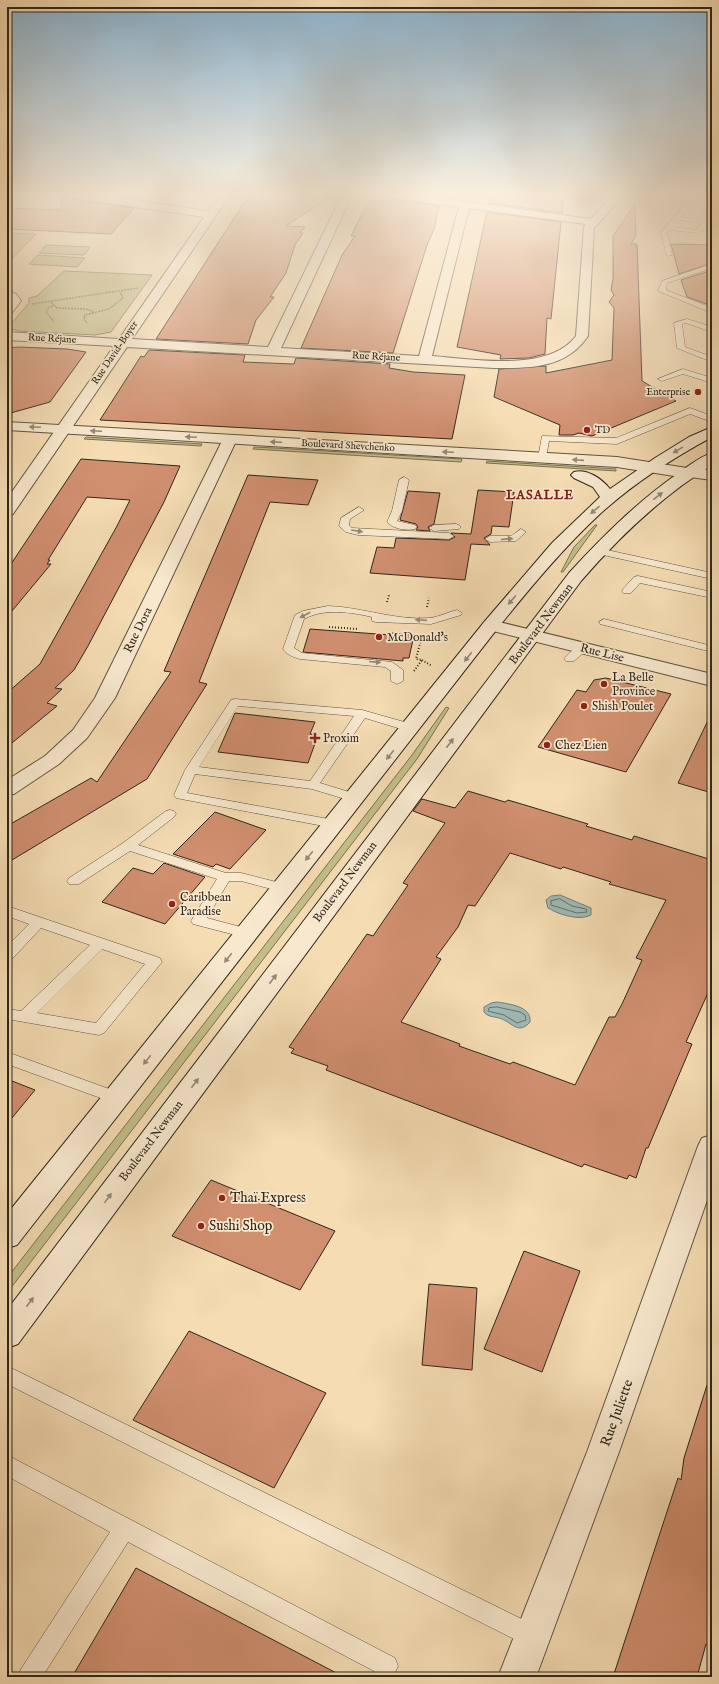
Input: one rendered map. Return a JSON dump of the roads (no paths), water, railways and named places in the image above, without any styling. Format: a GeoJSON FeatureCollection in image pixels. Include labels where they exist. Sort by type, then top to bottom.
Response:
{"type":"FeatureCollection","features":[{"type":"Feature","properties":{"kind":"street","name":"Rue David-Boyer"},"geometry":{"type":"LineString","coordinates":[[7,511],[61,444],[63,429],[121,343],[171,274]]}},
{"type":"Feature","properties":{"kind":"street"},"geometry":{"type":"LineString","coordinates":[[273,351],[310,274]]}},
{"type":"Feature","properties":{"kind":"street"},"geometry":{"type":"LineString","coordinates":[[425,359],[448,274]]}},
{"type":"Feature","properties":{"kind":"street","name":"Rue Réjane"},"geometry":{"type":"LineString","coordinates":[[7,336],[494,364],[522,363],[554,357],[571,350],[578,344],[582,336],[586,274]]}},
{"type":"Feature","properties":{"kind":"street","name":"Boulevard Shevchenko"},"geometry":{"type":"LineString","coordinates":[[7,426],[63,429],[219,448],[542,458],[617,462],[687,473],[712,475]]}},
{"type":"Feature","properties":{"kind":"street"},"geometry":{"type":"LineString","coordinates":[[7,1236],[411,728],[491,625],[560,544],[609,498],[637,476],[712,431]]}},
{"type":"Feature","properties":{"kind":"street"},"geometry":{"type":"LineString","coordinates":[[36,442],[61,444]]}},
{"type":"Feature","properties":{"kind":"street","name":"Boulevard Shevchenko"},"geometry":{"type":"LineString","coordinates":[[219,448],[242,454]]}},
{"type":"Feature","properties":{"kind":"street","name":"Rue Dora"},"geometry":{"type":"LineString","coordinates":[[7,789],[52,760],[80,734],[105,698],[219,448]]}},
{"type":"Feature","properties":{"kind":"street","name":"Boulevard Newman"},"geometry":{"type":"LineString","coordinates":[[7,1334],[575,577],[629,519],[687,473],[712,458]]}},
{"type":"Feature","properties":{"kind":"street","name":"Boulevard Shevchenko"},"geometry":{"type":"LineString","coordinates":[[564,474],[611,477],[687,473]]}},
{"type":"Feature","properties":{"kind":"street"},"geometry":{"type":"LineString","coordinates":[[579,475],[598,484],[609,498]]}},
{"type":"Feature","properties":{"kind":"street","name":"Rue Lise"},"geometry":{"type":"LineString","coordinates":[[491,625],[532,636],[577,654],[712,680]]}},
{"type":"Feature","properties":{"kind":"street","name":"Rue Juliette"},"geometry":{"type":"LineString","coordinates":[[517,1677],[603,1452],[712,1146]]}},
{"type":"Feature","properties":{"kind":"lane"},"geometry":{"type":"LineString","coordinates":[[689,274],[664,282],[662,290],[665,294],[712,311]]}},
{"type":"Feature","properties":{"kind":"lane"},"geometry":{"type":"LineString","coordinates":[[712,330],[687,321],[678,323],[681,348],[712,360]]}},
{"type":"Feature","properties":{"kind":"lane"},"geometry":{"type":"LineString","coordinates":[[662,379],[683,371],[712,381]]}},
{"type":"Feature","properties":{"kind":"lane"},"geometry":{"type":"LineString","coordinates":[[542,458],[545,438],[617,441],[690,411],[712,419]]}},
{"type":"Feature","properties":{"kind":"lane"},"geometry":{"type":"LineString","coordinates":[[404,480],[397,511],[392,519],[394,524],[422,527],[456,527]]}},
{"type":"Feature","properties":{"kind":"lane"},"geometry":{"type":"LineString","coordinates":[[359,510],[346,518],[344,526],[346,528],[358,532],[449,536]]}},
{"type":"Feature","properties":{"kind":"lane"},"geometry":{"type":"LineString","coordinates":[[490,539],[513,539],[521,532]]}},
{"type":"Feature","properties":{"kind":"lane"},"geometry":{"type":"LineString","coordinates":[[598,551],[712,576]]}},
{"type":"Feature","properties":{"kind":"lane"},"geometry":{"type":"LineString","coordinates":[[627,591],[638,578],[712,596]]}},
{"type":"Feature","properties":{"kind":"lane"},"geometry":{"type":"LineString","coordinates":[[397,681],[397,670],[384,662],[300,656],[289,651],[299,617],[309,612],[321,610],[372,613],[384,618],[431,621],[457,613]]}},
{"type":"Feature","properties":{"kind":"lane"},"geometry":{"type":"LineString","coordinates":[[604,622],[712,648]]}},
{"type":"Feature","properties":{"kind":"lane"},"geometry":{"type":"LineString","coordinates":[[334,824],[180,795],[191,770],[235,702],[362,713],[411,728]]}},
{"type":"Feature","properties":{"kind":"lane"},"geometry":{"type":"LineString","coordinates":[[313,785],[362,713]]}},
{"type":"Feature","properties":{"kind":"lane"},"geometry":{"type":"LineString","coordinates":[[191,770],[313,785],[355,798]]}},
{"type":"Feature","properties":{"kind":"lane"},"geometry":{"type":"LineString","coordinates":[[74,881],[128,846],[170,814]]}},
{"type":"Feature","properties":{"kind":"lane"},"geometry":{"type":"LineString","coordinates":[[128,846],[225,877],[241,877],[283,888]]}},
{"type":"Feature","properties":{"kind":"lane"},"geometry":{"type":"LineString","coordinates":[[225,877],[198,921],[247,933]]}},
{"type":"Feature","properties":{"kind":"lane"},"geometry":{"type":"LineString","coordinates":[[7,911],[155,962],[99,1029],[13,1018]]}},
{"type":"Feature","properties":{"kind":"lane"},"geometry":{"type":"LineString","coordinates":[[7,954],[39,922]]}},
{"type":"Feature","properties":{"kind":"lane"},"geometry":{"type":"LineString","coordinates":[[13,1018],[100,944]]}},
{"type":"Feature","properties":{"kind":"lane"},"geometry":{"type":"LineString","coordinates":[[7,1058],[117,1098]]}},
{"type":"Feature","properties":{"kind":"lane"},"geometry":{"type":"LineString","coordinates":[[7,1375],[532,1637]]}},
{"type":"Feature","properties":{"kind":"lane"},"geometry":{"type":"LineString","coordinates":[[7,1465],[124,1530],[387,1666],[382,1677]]}},
{"type":"Feature","properties":{"kind":"lane"},"geometry":{"type":"LineString","coordinates":[[29,1677],[124,1530]]}},
{"type":"Feature","properties":{"kind":"water"},"geometry":{"type":"Polygon","coordinates":[[[560,895],[591,908],[591,915],[586,917],[575,917],[558,913],[548,908],[546,900],[551,896],[560,895]]]}},
{"type":"Feature","properties":{"kind":"water"},"geometry":{"type":"Polygon","coordinates":[[[497,1002],[524,1009],[530,1017],[530,1022],[526,1026],[519,1028],[484,1012],[484,1007],[491,1003],[497,1002]]]}},
{"type":"Feature","properties":{"kind":"place","name":"Enterprise"},"geometry":{"type":"Point","coordinates":[698,392]}},
{"type":"Feature","properties":{"kind":"place","name":"TD"},"geometry":{"type":"Point","coordinates":[587,430]}},
{"type":"Feature","properties":{"kind":"place","name":"McDonald's"},"geometry":{"type":"Point","coordinates":[379,637]}},
{"type":"Feature","properties":{"kind":"place","name":"La Belle Province"},"geometry":{"type":"Point","coordinates":[604,684]}},
{"type":"Feature","properties":{"kind":"place","name":"Shish Poulet"},"geometry":{"type":"Point","coordinates":[584,706]}},
{"type":"Feature","properties":{"kind":"place","name":"Proxim"},"geometry":{"type":"Point","coordinates":[315,738]}},
{"type":"Feature","properties":{"kind":"place","name":"Chez Lien"},"geometry":{"type":"Point","coordinates":[547,745]}},
{"type":"Feature","properties":{"kind":"place","name":"Caribbean Paradise"},"geometry":{"type":"Point","coordinates":[172,904]}},
{"type":"Feature","properties":{"kind":"place","name":"Thaï Express"},"geometry":{"type":"Point","coordinates":[222,1198]}},
{"type":"Feature","properties":{"kind":"place","name":"Sushi Shop"},"geometry":{"type":"Point","coordinates":[201,1226]}},
{"type":"Feature","properties":{"kind":"district","name":"LASALLE"},"geometry":{"type":"Point","coordinates":[540,495]}}]}
